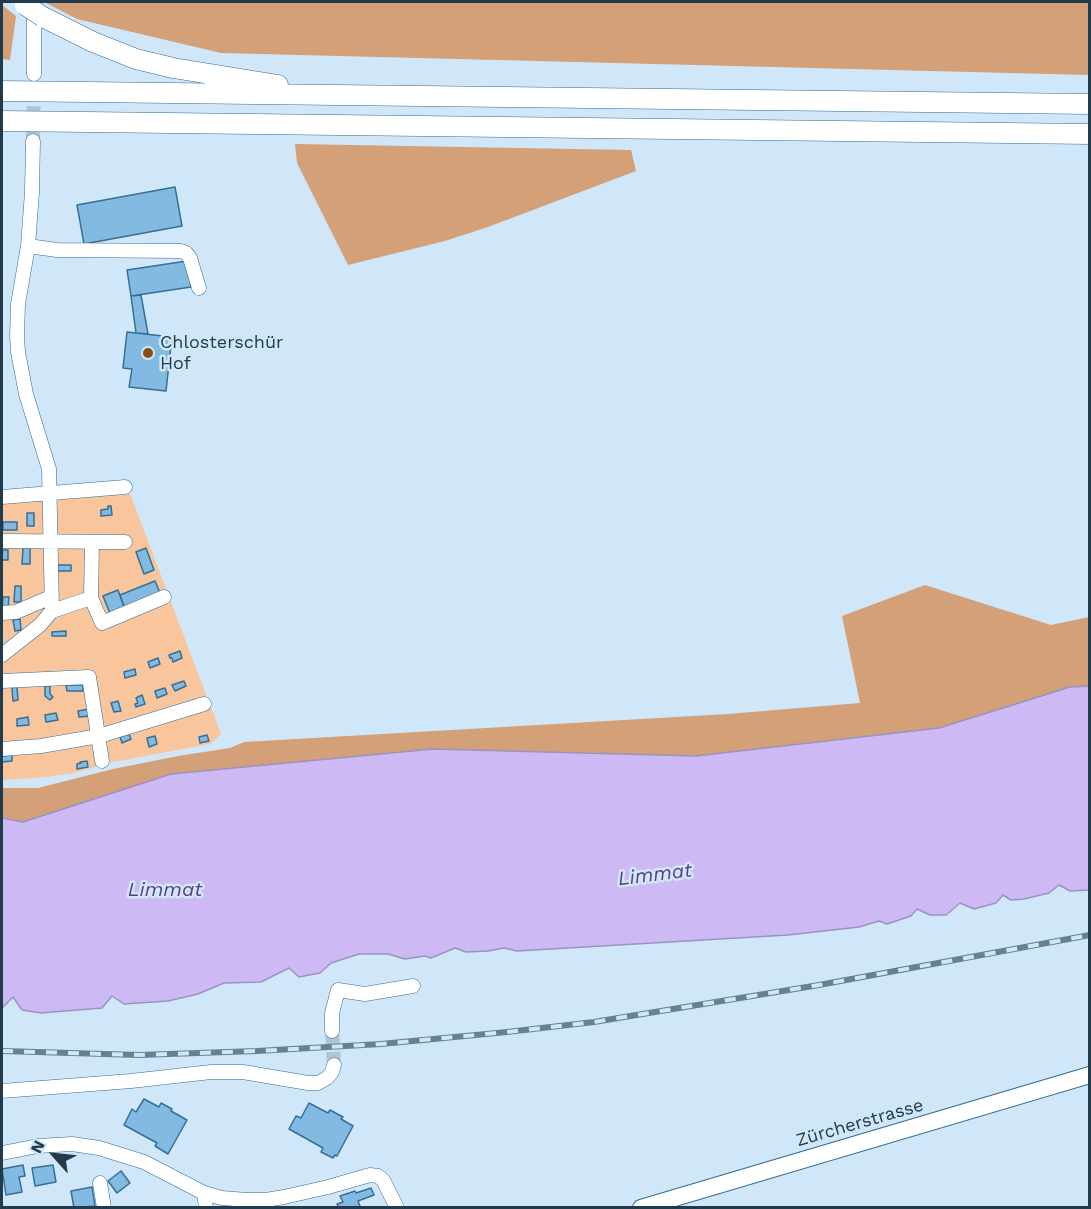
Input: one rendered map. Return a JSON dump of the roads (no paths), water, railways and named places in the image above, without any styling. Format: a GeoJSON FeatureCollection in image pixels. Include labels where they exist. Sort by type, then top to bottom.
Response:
{"type":"FeatureCollection","features":[{"type":"Feature","properties":{"kind":"highway"},"geometry":{"type":"LineString","coordinates":[[31,6],[93,42],[156,64],[334,96]]}},
{"type":"Feature","properties":{"kind":"highway"},"geometry":{"type":"LineString","coordinates":[[2,91],[1089,104]]}},
{"type":"Feature","properties":{"kind":"highway"},"geometry":{"type":"LineString","coordinates":[[2,121],[1089,134]]}},
{"type":"Feature","properties":{"kind":"main road","name":"Zürcherstrasse"},"geometry":{"type":"LineString","coordinates":[[641,1208],[1089,1075]]}},
{"type":"Feature","properties":{"kind":"street"},"geometry":{"type":"LineString","coordinates":[[31,6],[34,74]]}},
{"type":"Feature","properties":{"kind":"street"},"geometry":{"type":"LineString","coordinates":[[2,656],[40,625],[51,604],[49,470],[26,394],[18,352],[17,328],[18,304],[28,246],[33,141]]}},
{"type":"Feature","properties":{"kind":"street"},"geometry":{"type":"LineString","coordinates":[[28,246],[57,250],[181,251],[190,258],[199,288]]}},
{"type":"Feature","properties":{"kind":"street"},"geometry":{"type":"LineString","coordinates":[[2,497],[125,487]]}},
{"type":"Feature","properties":{"kind":"street"},"geometry":{"type":"LineString","coordinates":[[2,541],[125,542]]}},
{"type":"Feature","properties":{"kind":"street"},"geometry":{"type":"LineString","coordinates":[[92,542],[91,598],[102,623],[164,597]]}},
{"type":"Feature","properties":{"kind":"street"},"geometry":{"type":"LineString","coordinates":[[2,613],[91,598]]}},
{"type":"Feature","properties":{"kind":"street"},"geometry":{"type":"LineString","coordinates":[[2,681],[89,677],[102,761]]}},
{"type":"Feature","properties":{"kind":"street"},"geometry":{"type":"LineString","coordinates":[[2,749],[41,746],[99,736],[204,704]]}},
{"type":"Feature","properties":{"kind":"street"},"geometry":{"type":"LineString","coordinates":[[332,1031],[332,1013],[338,990],[365,994],[413,986]]}},
{"type":"Feature","properties":{"kind":"street"},"geometry":{"type":"LineString","coordinates":[[2,1091],[211,1072],[243,1072],[318,1083],[327,1078],[334,1065]]}},
{"type":"Feature","properties":{"kind":"street"},"geometry":{"type":"LineString","coordinates":[[2,1153],[38,1146],[72,1144],[99,1148],[144,1162],[204,1193],[222,1198],[247,1200],[284,1197],[370,1175],[378,1176],[383,1180],[397,1208]]}},
{"type":"Feature","properties":{"kind":"street"},"geometry":{"type":"LineString","coordinates":[[99,1183],[104,1208]]}},
{"type":"Feature","properties":{"kind":"street"},"geometry":{"type":"LineString","coordinates":[[204,1193],[206,1208]]}},
{"type":"Feature","properties":{"kind":"water","name":"Limmat"},"geometry":{"type":"Polygon","coordinates":[[[1089,686],[1089,890],[1070,891],[1059,885],[1049,893],[1024,899],[1011,900],[1003,895],[996,903],[974,909],[960,903],[946,915],[930,915],[917,909],[911,916],[887,924],[879,921],[859,927],[788,935],[517,951],[504,948],[466,952],[455,948],[431,958],[425,956],[405,959],[388,954],[359,954],[331,963],[320,973],[299,977],[289,968],[261,982],[224,983],[198,994],[168,1001],[124,1004],[112,996],[102,1008],[41,1013],[22,1010],[13,997],[2,1008],[2,818],[23,822],[171,774],[433,749],[696,756],[939,728],[1070,687],[1089,686]]]}},
{"type":"Feature","properties":{"kind":"tunnel"},"geometry":{"type":"LineString","coordinates":[[33,141],[34,85]]}},
{"type":"Feature","properties":{"kind":"tunnel"},"geometry":{"type":"LineString","coordinates":[[332,1031],[334,1065]]}},
{"type":"Feature","properties":{"kind":"railway"},"geometry":{"type":"LineString","coordinates":[[2,1051],[139,1055],[257,1051],[381,1044],[507,1032],[594,1022],[819,985],[1090,935]]}},
{"type":"Feature","properties":{"kind":"place","name":"Chlosterschür Hof"},"geometry":{"type":"Point","coordinates":[148,353]}}]}
